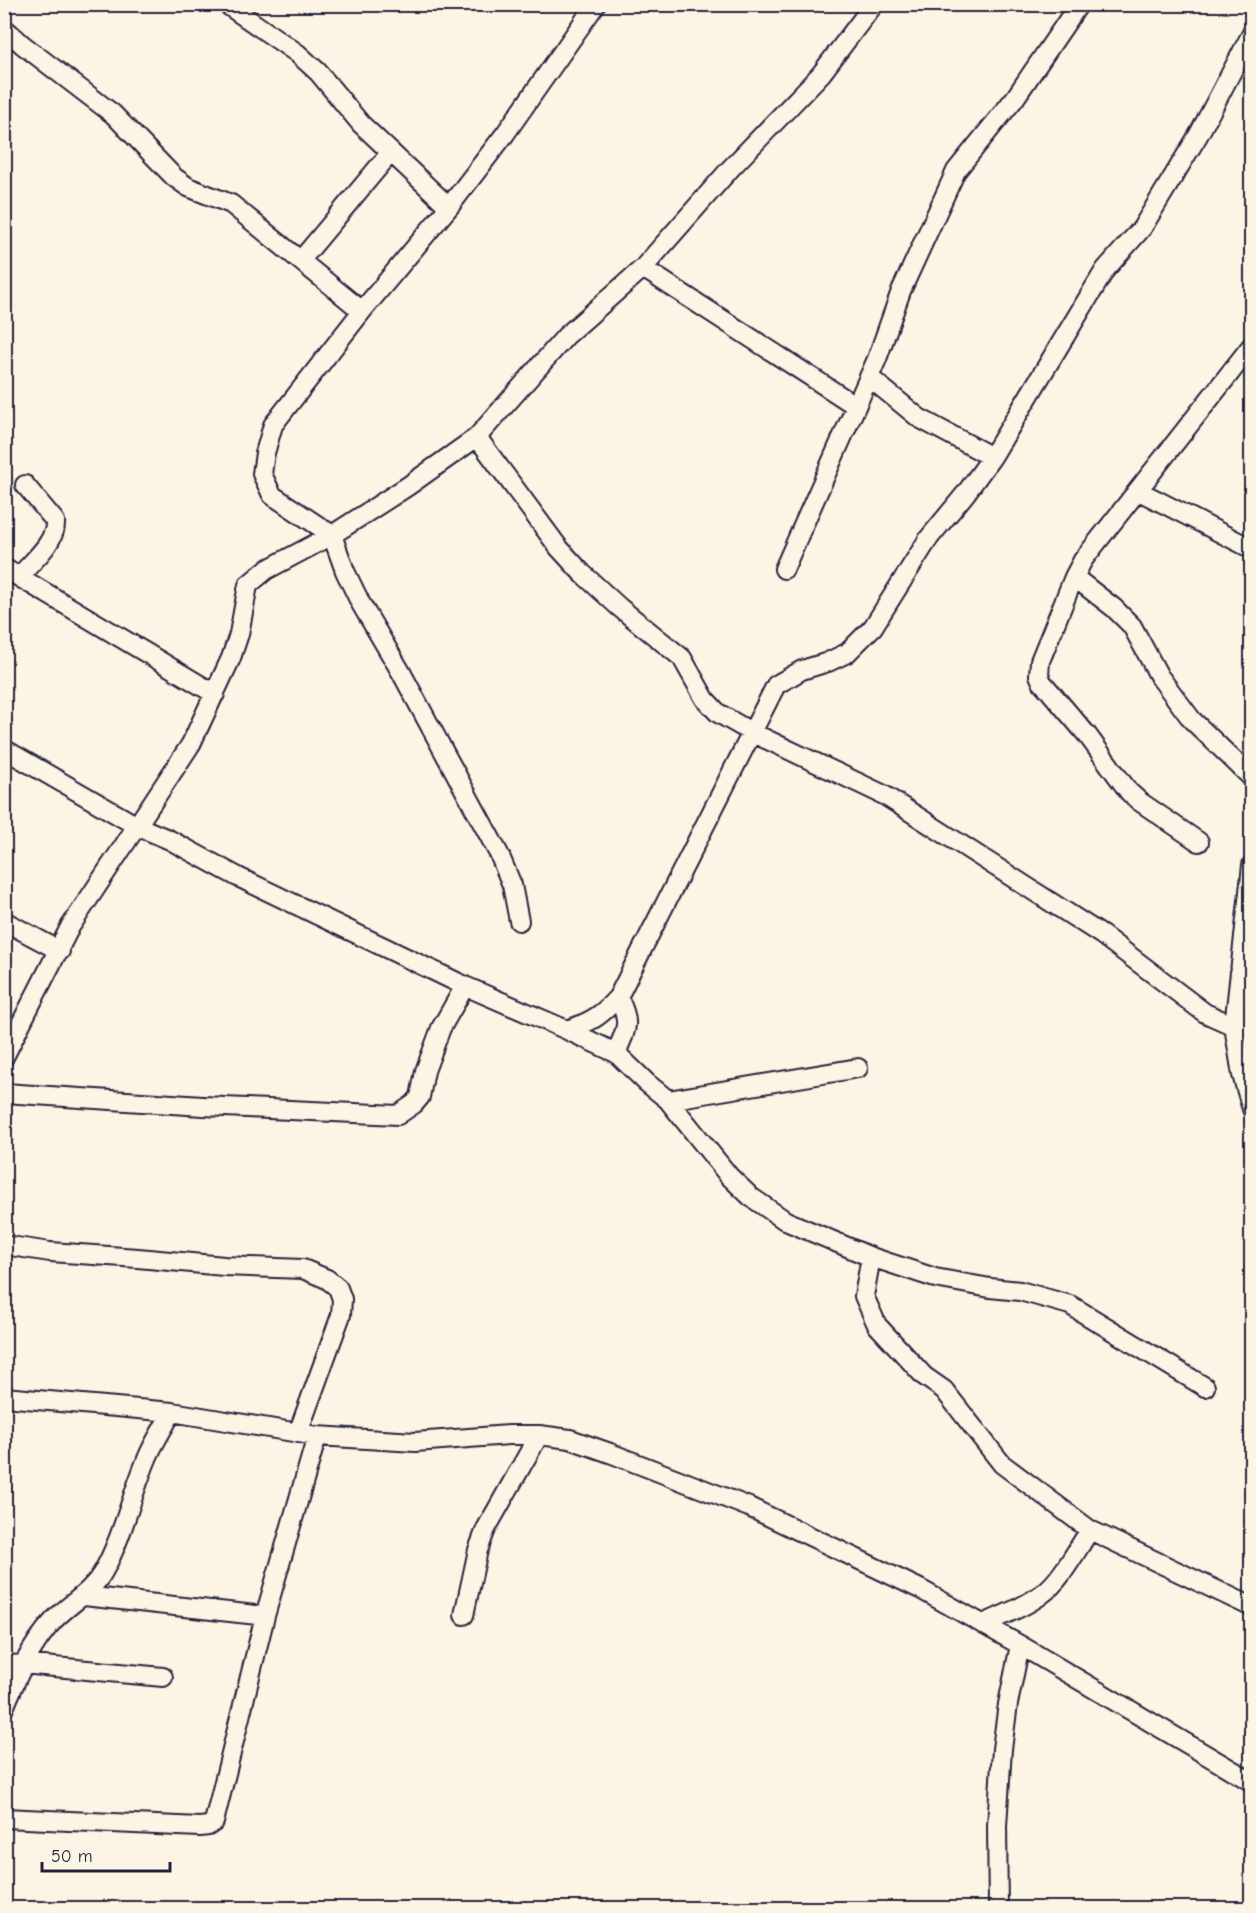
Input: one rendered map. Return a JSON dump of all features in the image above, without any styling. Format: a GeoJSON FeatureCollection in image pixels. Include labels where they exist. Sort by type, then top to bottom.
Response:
{"type":"FeatureCollection","features":[{"type":"Feature","properties":{"kind":"street"},"geometry":{"type":"LineString","coordinates":[[226,4],[297,53],[318,72],[361,124],[449,207]]}},
{"type":"Feature","properties":{"kind":"street"},"geometry":{"type":"LineString","coordinates":[[519,921],[512,885],[499,854],[401,672],[361,604],[345,571],[332,535],[272,495],[262,474],[273,424],[362,311],[449,207],[505,134],[596,4]]}},
{"type":"Feature","properties":{"kind":"street"},"geometry":{"type":"LineString","coordinates":[[4,1057],[60,951],[70,927],[191,744],[231,658],[239,634],[248,585],[266,570],[332,535],[408,486],[477,437],[566,336],[643,268],[730,169],[821,74],[874,4]]}},
{"type":"Feature","properties":{"kind":"street"},"geometry":{"type":"LineString","coordinates":[[784,569],[869,377],[902,291],[956,171],[1015,98],[1079,4]]}},
{"type":"Feature","properties":{"kind":"street"},"geometry":{"type":"LineString","coordinates":[[4,28],[113,114],[174,177],[188,187],[231,204],[362,311]]}},
{"type":"Feature","properties":{"kind":"street"},"geometry":{"type":"LineString","coordinates":[[567,1030],[595,1019],[618,997],[776,685],[802,670],[847,653],[873,627],[929,538],[966,494],[992,457],[1105,270],[1142,228],[1193,144],[1251,33]]}},
{"type":"Feature","properties":{"kind":"street"},"geometry":{"type":"LineString","coordinates":[[301,260],[391,152]]}},
{"type":"Feature","properties":{"kind":"street"},"geometry":{"type":"LineString","coordinates":[[643,268],[856,406]]}},
{"type":"Feature","properties":{"kind":"street"},"geometry":{"type":"LineString","coordinates":[[1199,842],[1129,792],[1088,736],[1042,682],[1039,675],[1040,661],[1083,560],[1251,345]]}},
{"type":"Feature","properties":{"kind":"street"},"geometry":{"type":"LineString","coordinates":[[869,377],[919,418],[992,457]]}},
{"type":"Feature","properties":{"kind":"street"},"geometry":{"type":"LineString","coordinates":[[477,437],[559,548],[619,607],[682,658],[705,699],[718,713],[752,732],[884,795],[1102,935],[1205,1013],[1243,1027]]}},
{"type":"Feature","properties":{"kind":"street"},"geometry":{"type":"LineString","coordinates":[[25,485],[56,521],[56,528],[53,537],[12,573],[214,694]]}},
{"type":"Feature","properties":{"kind":"street"},"geometry":{"type":"LineString","coordinates":[[1139,491],[1251,549]]}},
{"type":"Feature","properties":{"kind":"street"},"geometry":{"type":"LineString","coordinates":[[1074,577],[1114,608],[1132,626],[1159,676],[1192,720],[1251,778]]}},
{"type":"Feature","properties":{"kind":"street"},"geometry":{"type":"LineString","coordinates":[[4,749],[137,826],[170,840],[238,877],[465,986],[616,1053],[668,1100],[729,1176],[751,1197],[786,1221],[871,1257],[935,1278],[1020,1291],[1070,1305],[1205,1387]]}},
{"type":"Feature","properties":{"kind":"street"},"geometry":{"type":"LineString","coordinates":[[1251,865],[1242,1075],[1251,1108]]}},
{"type":"Feature","properties":{"kind":"street"},"geometry":{"type":"LineString","coordinates":[[4,921],[60,951]]}},
{"type":"Feature","properties":{"kind":"street"},"geometry":{"type":"LineString","coordinates":[[4,1094],[398,1115],[420,1097],[425,1071],[441,1029],[465,986]]}},
{"type":"Feature","properties":{"kind":"street"},"geometry":{"type":"LineString","coordinates":[[616,1053],[627,1024],[626,1015],[618,997]]}},
{"type":"Feature","properties":{"kind":"street"},"geometry":{"type":"LineString","coordinates":[[668,1100],[858,1068]]}},
{"type":"Feature","properties":{"kind":"street"},"geometry":{"type":"LineString","coordinates":[[4,1245],[50,1252],[224,1266],[303,1269],[327,1279],[338,1288],[342,1299],[341,1315],[297,1433]]}},
{"type":"Feature","properties":{"kind":"street"},"geometry":{"type":"LineString","coordinates":[[871,1257],[864,1296],[877,1325],[924,1376],[944,1390],[1002,1464],[1090,1530],[1251,1607]]}},
{"type":"Feature","properties":{"kind":"street"},"geometry":{"type":"LineString","coordinates":[[4,1397],[172,1412],[317,1436],[415,1442],[539,1435],[570,1439],[749,1507],[920,1589],[1020,1645],[1251,1782]]}},
{"type":"Feature","properties":{"kind":"street"},"geometry":{"type":"LineString","coordinates":[[4,1708],[13,1665],[53,1621],[84,1596],[102,1573],[127,1519],[149,1453],[172,1412]]}},
{"type":"Feature","properties":{"kind":"street"},"geometry":{"type":"LineString","coordinates":[[464,1615],[478,1550],[486,1529],[539,1435]]}},
{"type":"Feature","properties":{"kind":"street"},"geometry":{"type":"LineString","coordinates":[[4,1818],[208,1826],[214,1822],[265,1616],[317,1436]]}},
{"type":"Feature","properties":{"kind":"street"},"geometry":{"type":"LineString","coordinates":[[983,1624],[1044,1594],[1055,1582],[1090,1530]]}},
{"type":"Feature","properties":{"kind":"street"},"geometry":{"type":"LineString","coordinates":[[84,1596],[265,1616]]}},
{"type":"Feature","properties":{"kind":"street"},"geometry":{"type":"LineString","coordinates":[[998,1908],[997,1826],[1002,1749],[1020,1645]]}},
{"type":"Feature","properties":{"kind":"street"},"geometry":{"type":"LineString","coordinates":[[13,1665],[163,1677]]}}]}
